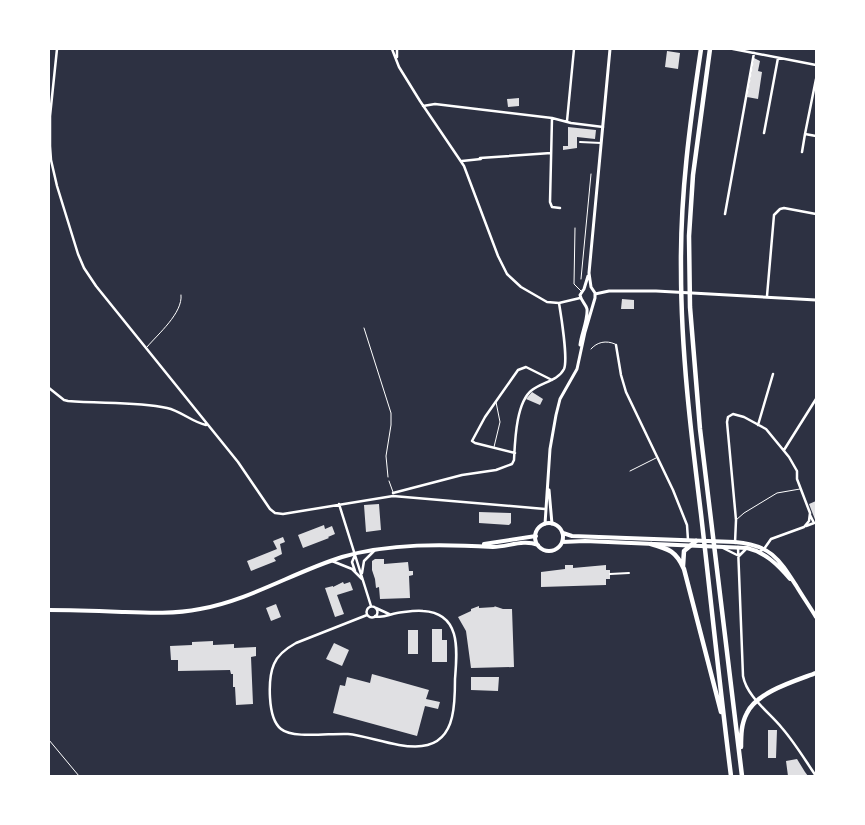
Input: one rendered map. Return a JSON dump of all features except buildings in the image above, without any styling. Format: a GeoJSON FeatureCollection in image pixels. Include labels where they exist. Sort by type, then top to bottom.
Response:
{"type":"FeatureCollection","features":[{"type":"Feature","properties":{"kind":"highway"},"geometry":{"type":"LineString","coordinates":[[701,49],[686,166],[681,270],[685,365],[730,776]]}},
{"type":"Feature","properties":{"kind":"highway"},"geometry":{"type":"LineString","coordinates":[[710,49],[693,175],[689,269],[694,373],[712,537],[742,776]]}},
{"type":"Feature","properties":{"kind":"highway"},"geometry":{"type":"LineString","coordinates":[[696,541],[689,543],[684,553],[684,569],[719,703],[726,739]]}},
{"type":"Feature","properties":{"kind":"highway"},"geometry":{"type":"LineString","coordinates":[[651,544],[671,551],[684,569]]}},
{"type":"Feature","properties":{"kind":"highway"},"geometry":{"type":"LineString","coordinates":[[740,759],[742,726],[748,711],[754,704],[760,698],[785,685],[816,673]]}},
{"type":"Feature","properties":{"kind":"main road"},"geometry":{"type":"LineString","coordinates":[[538,545],[536,536],[538,529],[545,524],[552,524],[563,533],[572,536],[719,546],[737,544],[759,552],[777,564],[796,586]]}},
{"type":"Feature","properties":{"kind":"main road"},"geometry":{"type":"LineString","coordinates":[[49,610],[151,613],[195,610],[229,601],[332,561],[374,550],[396,547],[496,546],[530,542],[538,545],[543,550],[552,551],[558,548],[562,542],[563,533]]}},
{"type":"Feature","properties":{"kind":"main road"},"geometry":{"type":"LineString","coordinates":[[480,545],[494,541],[536,536]]}},
{"type":"Feature","properties":{"kind":"main road"},"geometry":{"type":"LineString","coordinates":[[696,541],[750,544],[765,548],[782,563],[816,617]]}},
{"type":"Feature","properties":{"kind":"main road"},"geometry":{"type":"LineString","coordinates":[[562,542],[689,543]]}},
{"type":"Feature","properties":{"kind":"street"},"geometry":{"type":"LineString","coordinates":[[57,49],[50,116],[50,146],[55,175],[66,216],[85,271],[238,462],[273,512],[283,514],[393,495],[462,475],[496,470],[512,464],[522,403],[532,390],[552,380],[562,372],[566,363],[559,303]]}},
{"type":"Feature","properties":{"kind":"street"},"geometry":{"type":"LineString","coordinates":[[392,49],[399,67],[423,106],[462,161],[498,256],[507,274],[516,284],[543,300],[559,303],[580,298]]}},
{"type":"Feature","properties":{"kind":"street"},"geometry":{"type":"LineString","coordinates":[[397,49],[397,59]]}},
{"type":"Feature","properties":{"kind":"street"},"geometry":{"type":"LineString","coordinates":[[567,121],[574,49]]}},
{"type":"Feature","properties":{"kind":"street"},"geometry":{"type":"LineString","coordinates":[[580,298],[589,273],[610,49]]}},
{"type":"Feature","properties":{"kind":"street"},"geometry":{"type":"LineString","coordinates":[[732,49],[816,65]]}},
{"type":"Feature","properties":{"kind":"street"},"geometry":{"type":"LineString","coordinates":[[725,214],[754,53]]}},
{"type":"Feature","properties":{"kind":"street"},"geometry":{"type":"LineString","coordinates":[[764,133],[778,58]]}},
{"type":"Feature","properties":{"kind":"street"},"geometry":{"type":"LineString","coordinates":[[802,152],[816,79]]}},
{"type":"Feature","properties":{"kind":"street"},"geometry":{"type":"LineString","coordinates":[[423,106],[435,104],[552,118],[603,127]]}},
{"type":"Feature","properties":{"kind":"street"},"geometry":{"type":"LineString","coordinates":[[552,118],[550,203],[552,207],[560,208]]}},
{"type":"Feature","properties":{"kind":"street"},"geometry":{"type":"LineString","coordinates":[[805,134],[816,136]]}},
{"type":"Feature","properties":{"kind":"street"},"geometry":{"type":"LineString","coordinates":[[580,142],[601,143]]}},
{"type":"Feature","properties":{"kind":"street"},"geometry":{"type":"LineString","coordinates":[[462,161],[551,153]]}},
{"type":"Feature","properties":{"kind":"street"},"geometry":{"type":"LineString","coordinates":[[767,296],[774,215],[778,210],[784,208],[816,214]]}},
{"type":"Feature","properties":{"kind":"street"},"geometry":{"type":"LineString","coordinates":[[589,273],[592,290],[595,294]]}},
{"type":"Feature","properties":{"kind":"street"},"geometry":{"type":"LineString","coordinates":[[583,290],[592,290]]}},
{"type":"Feature","properties":{"kind":"street"},"geometry":{"type":"LineString","coordinates":[[595,294],[609,291],[663,291],[816,300]]}},
{"type":"Feature","properties":{"kind":"street"},"geometry":{"type":"LineString","coordinates":[[545,524],[550,449],[558,406],[563,393],[575,373],[595,294]]}},
{"type":"Feature","properties":{"kind":"street"},"geometry":{"type":"LineString","coordinates":[[580,298],[588,304],[593,302]]}},
{"type":"Feature","properties":{"kind":"street"},"geometry":{"type":"LineString","coordinates":[[579,358],[581,334],[587,315],[584,302]]}},
{"type":"Feature","properties":{"kind":"street"},"geometry":{"type":"LineString","coordinates":[[616,344],[623,385],[656,458],[673,490],[686,522],[689,543]]}},
{"type":"Feature","properties":{"kind":"street"},"geometry":{"type":"LineString","coordinates":[[514,453],[472,441],[516,372],[521,368],[528,368],[552,380]]}},
{"type":"Feature","properties":{"kind":"street"},"geometry":{"type":"LineString","coordinates":[[758,425],[774,374]]}},
{"type":"Feature","properties":{"kind":"street"},"geometry":{"type":"LineString","coordinates":[[49,388],[66,400],[156,406],[175,410],[197,422],[207,425]]}},
{"type":"Feature","properties":{"kind":"street"},"geometry":{"type":"LineString","coordinates":[[784,450],[816,399]]}},
{"type":"Feature","properties":{"kind":"street"},"geometry":{"type":"LineString","coordinates":[[759,552],[765,548],[772,538],[815,523],[796,478],[798,471],[784,450],[768,430],[735,414],[729,416],[727,420],[736,520],[742,676],[750,692],[782,728],[816,776]]}},
{"type":"Feature","properties":{"kind":"street"},"geometry":{"type":"LineString","coordinates":[[548,487],[552,524]]}},
{"type":"Feature","properties":{"kind":"street"},"geometry":{"type":"LineString","coordinates":[[393,495],[546,509]]}},
{"type":"Feature","properties":{"kind":"street"},"geometry":{"type":"LineString","coordinates":[[339,504],[371,606]]}},
{"type":"Feature","properties":{"kind":"street"},"geometry":{"type":"LineString","coordinates":[[804,527],[810,513]]}},
{"type":"Feature","properties":{"kind":"street"},"geometry":{"type":"LineString","coordinates":[[719,546],[738,556]]}},
{"type":"Feature","properties":{"kind":"street"},"geometry":{"type":"LineString","coordinates":[[738,556],[747,548]]}},
{"type":"Feature","properties":{"kind":"street"},"geometry":{"type":"LineString","coordinates":[[362,577],[364,561],[374,550]]}},
{"type":"Feature","properties":{"kind":"street"},"geometry":{"type":"LineString","coordinates":[[355,554],[352,562],[355,571]]}},
{"type":"Feature","properties":{"kind":"street"},"geometry":{"type":"LineString","coordinates":[[332,561],[345,565],[355,571],[364,582]]}},
{"type":"Feature","properties":{"kind":"street"},"geometry":{"type":"LineString","coordinates":[[610,574],[629,573]]}},
{"type":"Feature","properties":{"kind":"street"},"geometry":{"type":"LineString","coordinates":[[371,606],[390,614]]}},
{"type":"Feature","properties":{"kind":"street"},"geometry":{"type":"LineString","coordinates":[[367,615],[366,610],[371,606]]}},
{"type":"Feature","properties":{"kind":"street"},"geometry":{"type":"LineString","coordinates":[[375,616],[376,608]]}},
{"type":"Feature","properties":{"kind":"street"},"geometry":{"type":"LineString","coordinates":[[430,612],[443,618],[454,631],[457,648],[453,710],[450,724],[444,734],[430,745],[413,748],[360,735],[335,733],[295,734],[280,728],[273,718],[271,705],[272,673],[278,656],[296,643],[367,615],[383,617],[390,614],[430,612]]}},
{"type":"Feature","properties":{"kind":"lane"},"geometry":{"type":"LineString","coordinates":[[575,228],[574,284],[583,290]]}},
{"type":"Feature","properties":{"kind":"lane"},"geometry":{"type":"LineString","coordinates":[[146,348],[176,313],[181,304],[181,295]]}},
{"type":"Feature","properties":{"kind":"lane"},"geometry":{"type":"LineString","coordinates":[[591,349],[603,342],[616,344]]}},
{"type":"Feature","properties":{"kind":"lane"},"geometry":{"type":"LineString","coordinates":[[494,448],[500,422],[496,402]]}},
{"type":"Feature","properties":{"kind":"lane"},"geometry":{"type":"LineString","coordinates":[[630,472],[656,458]]}},
{"type":"Feature","properties":{"kind":"lane"},"geometry":{"type":"LineString","coordinates":[[389,480],[393,495]]}},
{"type":"Feature","properties":{"kind":"lane"},"geometry":{"type":"LineString","coordinates":[[736,520],[744,513],[779,492],[800,489]]}},
{"type":"Feature","properties":{"kind":"path"},"geometry":{"type":"LineString","coordinates":[[581,279],[591,174]]}},
{"type":"Feature","properties":{"kind":"path"},"geometry":{"type":"LineString","coordinates":[[364,328],[390,413],[391,426],[386,456],[389,480]]}},
{"type":"Feature","properties":{"kind":"path"},"geometry":{"type":"LineString","coordinates":[[49,740],[78,776]]}}]}
